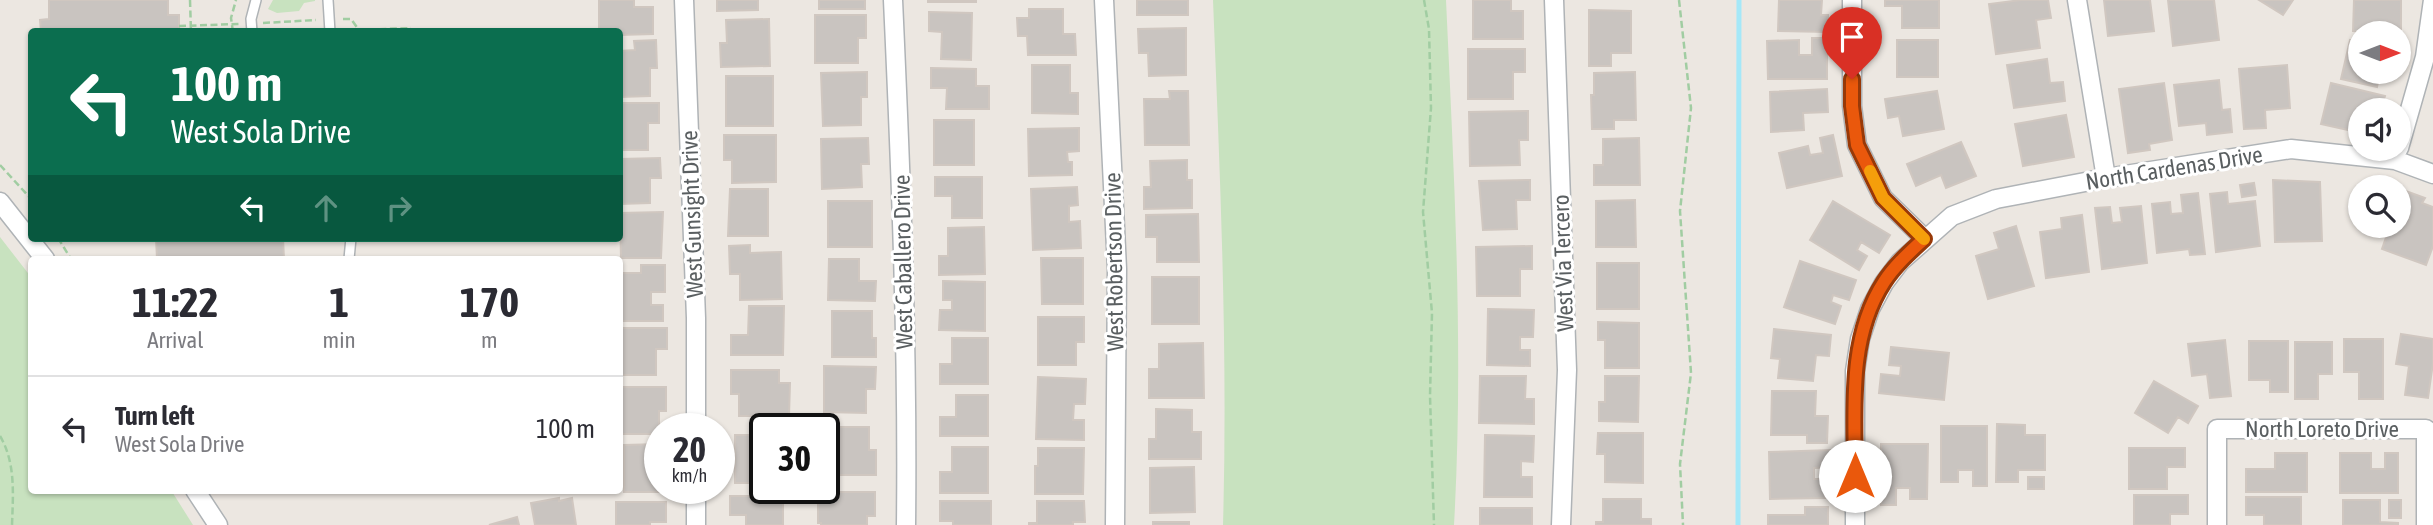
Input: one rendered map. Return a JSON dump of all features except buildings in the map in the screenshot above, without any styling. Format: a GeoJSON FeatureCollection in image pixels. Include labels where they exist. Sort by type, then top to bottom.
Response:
{"type":"FeatureCollection","features":[{"type":"Feature","properties":{"kind":"street","name":"West Gunsight Drive"},"geometry":{"type":"LineString","coordinates":[[684,0],[696,318],[696,413]]}},
{"type":"Feature","properties":{"kind":"street","name":"West Caballero Drive"},"geometry":{"type":"LineString","coordinates":[[893,0],[903,262],[907,427],[906,525]]}},
{"type":"Feature","properties":{"kind":"street","name":"West Robertson Drive"},"geometry":{"type":"LineString","coordinates":[[1104,0],[1117,269],[1115,525]]}},
{"type":"Feature","properties":{"kind":"street","name":"West Via Tercero"},"geometry":{"type":"LineString","coordinates":[[1555,0],[1567,370],[1561,525]]}},
{"type":"Feature","properties":{"kind":"street"},"geometry":{"type":"LineString","coordinates":[[1852,0],[1852,106],[1857,145],[1883,198],[1924,239]]}},
{"type":"Feature","properties":{"kind":"street"},"geometry":{"type":"LineString","coordinates":[[2077,0],[2106,178]]}},
{"type":"Feature","properties":{"kind":"street"},"geometry":{"type":"LineString","coordinates":[[2411,106],[2425,57],[2433,0]]}},
{"type":"Feature","properties":{"kind":"street","name":"North Cardenas Drive"},"geometry":{"type":"LineString","coordinates":[[1855,525],[1855,371],[1860,340],[1870,309],[1884,283],[1900,262],[1952,216],[1996,199],[2106,178],[2291,149],[2348,151]]}},
{"type":"Feature","properties":{"kind":"street","name":"North Cardenas Drive"},"geometry":{"type":"LineString","coordinates":[[2411,160],[2433,174]]}},
{"type":"Feature","properties":{"kind":"street"},"geometry":{"type":"LineString","coordinates":[[0,202],[28,237]]}},
{"type":"Feature","properties":{"kind":"street"},"geometry":{"type":"LineString","coordinates":[[32,242],[44,256]]}},
{"type":"Feature","properties":{"kind":"street","name":"North Loreto Drive"},"geometry":{"type":"LineString","coordinates":[[2217,525],[2217,429],[2426,429],[2426,525]]}},
{"type":"Feature","properties":{"kind":"street"},"geometry":{"type":"LineString","coordinates":[[198,494],[218,525]]}},
{"type":"Feature","properties":{"kind":"street"},"geometry":{"type":"LineString","coordinates":[[696,504],[696,525]]}},
{"type":"Feature","properties":{"kind":"lane"},"geometry":{"type":"LineString","coordinates":[[252,27],[256,0]]}},
{"type":"Feature","properties":{"kind":"lane"},"geometry":{"type":"LineString","coordinates":[[328,0],[330,28]]}},
{"type":"Feature","properties":{"kind":"path"},"geometry":{"type":"LineString","coordinates":[[190,0],[191,25]]}},
{"type":"Feature","properties":{"kind":"path"},"geometry":{"type":"LineString","coordinates":[[232,28],[236,0]]}},
{"type":"Feature","properties":{"kind":"path"},"geometry":{"type":"LineString","coordinates":[[1424,0],[1429,29],[1430,140],[1423,212],[1432,313],[1430,396],[1434,525]]}},
{"type":"Feature","properties":{"kind":"path"},"geometry":{"type":"LineString","coordinates":[[1679,0],[1691,108],[1680,211],[1691,373],[1680,464],[1684,525]]}},
{"type":"Feature","properties":{"kind":"path"},"geometry":{"type":"LineString","coordinates":[[179,26],[231,24],[252,27],[352,19],[358,28]]}},
{"type":"Feature","properties":{"kind":"path"},"geometry":{"type":"LineString","coordinates":[[0,165],[28,196]]}},
{"type":"Feature","properties":{"kind":"path"},"geometry":{"type":"LineString","coordinates":[[0,436],[9,455],[11,468],[12,525]]}},
{"type":"Feature","properties":{"kind":"green space"},"geometry":{"type":"Polygon","coordinates":[[[273,0],[315,1],[304,3],[299,11],[277,13],[268,9],[273,0]]]}},
{"type":"Feature","properties":{"kind":"green space"},"geometry":{"type":"Polygon","coordinates":[[[1213,0],[1446,0],[1458,328],[1454,525],[1223,525],[1224,328],[1213,0]]]}},
{"type":"Feature","properties":{"kind":"green space"},"geometry":{"type":"Polygon","coordinates":[[[0,237],[28,273],[28,494],[174,494],[193,525],[0,525],[0,237]]]}},
{"type":"Feature","properties":{"kind":"waterway"},"geometry":{"type":"LineString","coordinates":[[1738,525],[1739,0]]}},
{"type":"Feature","properties":{"kind":"slow traffic"},"geometry":{"type":"LineString","coordinates":[[1870,171],[1883,198],[1924,239]]}},
{"type":"Feature","properties":{"kind":"route"},"geometry":{"type":"LineString","coordinates":[[1852,79],[1857,145],[1883,198],[1924,239],[1900,262],[1884,283],[1870,309],[1860,340],[1855,371],[1855,476]]}}]}
